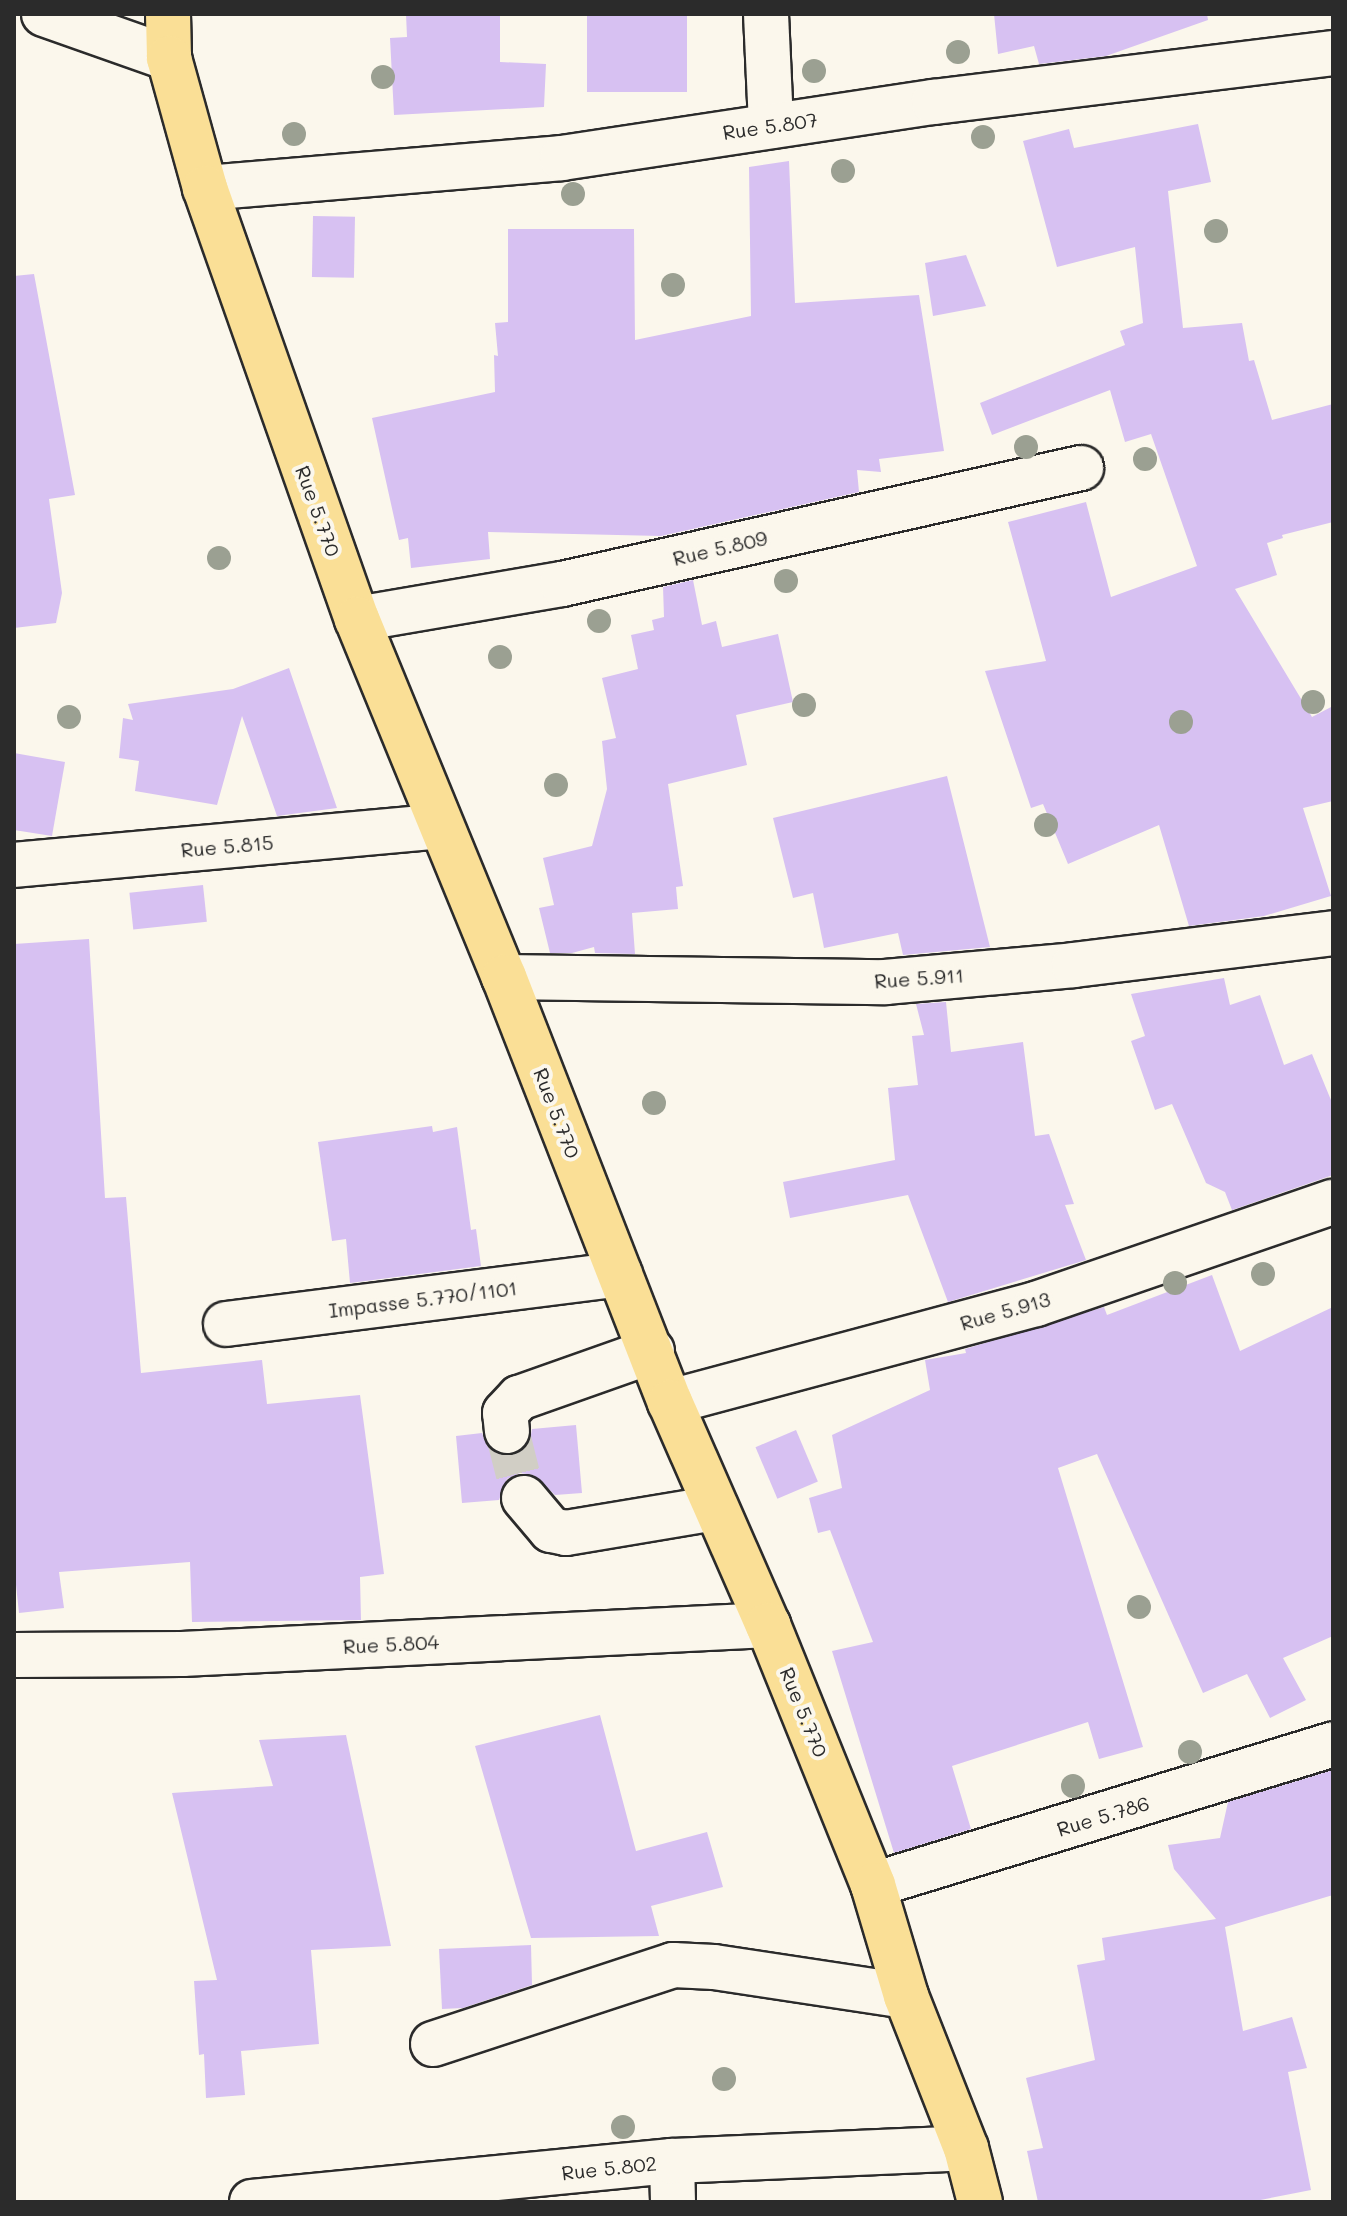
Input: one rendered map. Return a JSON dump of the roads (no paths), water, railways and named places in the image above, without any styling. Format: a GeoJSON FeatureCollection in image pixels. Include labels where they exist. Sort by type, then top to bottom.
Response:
{"type":"FeatureCollection","features":[{"type":"Feature","properties":{"kind":"main road","name":"Rue 5.770"},"geometry":{"type":"LineString","coordinates":[[168,14],[169,58],[205,188],[357,619],[439,826],[504,977],[670,1402],[768,1625],[873,1885],[906,1996],[966,2148],[980,2202]]}},
{"type":"Feature","properties":{"kind":"street"},"geometry":{"type":"LineString","coordinates":[[44,14],[169,58]]}},
{"type":"Feature","properties":{"kind":"street"},"geometry":{"type":"LineString","coordinates":[[766,14],[771,126]]}},
{"type":"Feature","properties":{"kind":"street","name":"Rue 5.807"},"geometry":{"type":"LineString","coordinates":[[205,188],[562,158],[771,126],[1333,53]]}},
{"type":"Feature","properties":{"kind":"street","name":"Rue 5.809"},"geometry":{"type":"LineString","coordinates":[[357,619],[562,584],[1081,468]]}},
{"type":"Feature","properties":{"kind":"street","name":"Rue 5.815"},"geometry":{"type":"LineString","coordinates":[[14,865],[439,826]]}},
{"type":"Feature","properties":{"kind":"street","name":"Rue 5.911"},"geometry":{"type":"LineString","coordinates":[[504,977],[885,982],[1074,965],[1333,933]]}},
{"type":"Feature","properties":{"kind":"street","name":"Rue 5.913"},"geometry":{"type":"LineString","coordinates":[[670,1402],[1036,1304],[1333,1202]]}},
{"type":"Feature","properties":{"kind":"street","name":"Impasse 5.770/1101"},"geometry":{"type":"LineString","coordinates":[[226,1324],[620,1274]]}},
{"type":"Feature","properties":{"kind":"street"},"geometry":{"type":"LineString","coordinates":[[507,1431],[505,1413],[519,1398],[652,1351]]}},
{"type":"Feature","properties":{"kind":"street"},"geometry":{"type":"LineString","coordinates":[[524,1498],[551,1530],[566,1533],[715,1508]]}},
{"type":"Feature","properties":{"kind":"street","name":"Rue 5.804"},"geometry":{"type":"LineString","coordinates":[[14,1655],[182,1654],[768,1625]]}},
{"type":"Feature","properties":{"kind":"street","name":"Rue 5.786"},"geometry":{"type":"LineString","coordinates":[[873,1885],[1333,1744]]}},
{"type":"Feature","properties":{"kind":"street"},"geometry":{"type":"LineString","coordinates":[[433,2044],[673,1965],[714,1967],[906,1996]]}},
{"type":"Feature","properties":{"kind":"street","name":"Rue 5.802"},"geometry":{"type":"LineString","coordinates":[[252,2202],[673,2182],[966,2148]]}},
{"type":"Feature","properties":{"kind":"tunnel"},"geometry":{"type":"LineString","coordinates":[[507,1431],[524,1498]]}}]}
